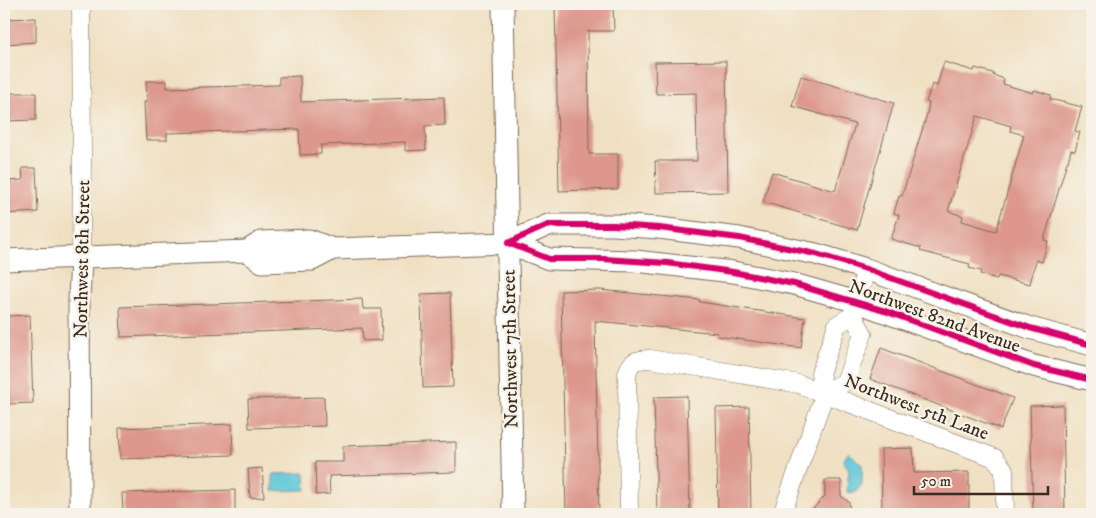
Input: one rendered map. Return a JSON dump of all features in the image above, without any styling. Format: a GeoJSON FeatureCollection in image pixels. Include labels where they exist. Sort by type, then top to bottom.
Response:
{"type":"FeatureCollection","features":[{"type":"Feature","properties":{"kind":"street","name":"Northwest 8th Street"},"geometry":{"type":"LineString","coordinates":[[80,514],[81,4]]}},
{"type":"Feature","properties":{"kind":"street","name":"Northwest 7th Street"},"geometry":{"type":"LineString","coordinates":[[503,4],[513,514]]}},
{"type":"Feature","properties":{"kind":"street","name":"Northwest 82nd Avenue"},"geometry":{"type":"LineString","coordinates":[[508,243],[548,225],[658,228],[753,240],[816,254],[866,269],[1030,328],[1092,345]]}},
{"type":"Feature","properties":{"kind":"street","name":"Northwest 82nd Avenue"},"geometry":{"type":"LineString","coordinates":[[4,260],[247,251],[261,242],[309,240],[332,249],[508,243],[549,259],[636,261],[699,267],[794,284],[855,308],[1027,364],[1092,380]]}},
{"type":"Feature","properties":{"kind":"street"},"geometry":{"type":"LineString","coordinates":[[855,308],[866,269]]}},
{"type":"Feature","properties":{"kind":"street","name":"Northwest 5th Lane"},"geometry":{"type":"LineString","coordinates":[[782,514],[825,394],[820,373],[837,325],[855,308],[863,334],[845,382],[825,394]]}},
{"type":"Feature","properties":{"kind":"street"},"geometry":{"type":"LineString","coordinates":[[629,514],[626,383],[630,365],[634,361],[650,359],[799,384],[825,394]]}},
{"type":"Feature","properties":{"kind":"street","name":"Northwest 5th Lane"},"geometry":{"type":"LineString","coordinates":[[825,394],[995,458],[1004,470],[1005,514]]}},
{"type":"Feature","properties":{"kind":"water"},"geometry":{"type":"Polygon","coordinates":[[[849,452],[862,465],[862,484],[855,493],[847,492],[849,469],[843,461],[849,452]]]}},
{"type":"Feature","properties":{"kind":"water"},"geometry":{"type":"Polygon","coordinates":[[[305,473],[306,490],[273,491],[273,474],[305,473]]]}},
{"type":"Feature","properties":{"kind":"building"},"geometry":{"type":"Polygon","coordinates":[[[555,4],[613,4],[614,31],[588,31],[589,154],[618,154],[618,189],[559,191],[555,4]]]}},
{"type":"Feature","properties":{"kind":"building"},"geometry":{"type":"Polygon","coordinates":[[[36,18],[36,42],[4,44],[4,19],[36,18]]]}},
{"type":"Feature","properties":{"kind":"building"},"geometry":{"type":"Polygon","coordinates":[[[726,61],[728,192],[656,193],[655,161],[697,161],[696,93],[656,94],[655,62],[726,61]]]}},
{"type":"Feature","properties":{"kind":"building"},"geometry":{"type":"Polygon","coordinates":[[[944,62],[974,71],[975,68],[993,73],[993,75],[1004,79],[1003,84],[1033,93],[1034,90],[1051,95],[1050,99],[1082,107],[1075,131],[1080,132],[1075,151],[1071,150],[1067,162],[1044,240],[1048,241],[1042,262],[1036,260],[1030,284],[998,276],[997,279],[980,274],[981,271],[969,268],[970,264],[920,251],[921,248],[891,239],[899,215],[894,213],[899,196],[902,196],[927,114],[929,103],[926,102],[932,84],[937,86],[944,62]],[[977,116],[948,211],[963,216],[962,221],[996,231],[1024,135],[1010,131],[1011,126],[977,116]]]}},
{"type":"Feature","properties":{"kind":"building"},"geometry":{"type":"Polygon","coordinates":[[[300,76],[301,102],[444,97],[445,125],[425,126],[426,150],[405,151],[405,142],[321,145],[321,154],[300,155],[299,129],[167,133],[167,140],[146,140],[144,102],[147,102],[146,81],[167,81],[167,88],[279,85],[279,77],[300,76]]]}},
{"type":"Feature","properties":{"kind":"building"},"geometry":{"type":"Polygon","coordinates":[[[801,76],[894,103],[857,230],[763,202],[772,172],[835,191],[855,124],[792,106],[801,76]]]}},
{"type":"Feature","properties":{"kind":"building"},"geometry":{"type":"Polygon","coordinates":[[[36,93],[36,120],[4,121],[4,94],[36,93]]]}},
{"type":"Feature","properties":{"kind":"building"},"geometry":{"type":"Polygon","coordinates":[[[22,168],[36,168],[38,212],[4,214],[4,181],[23,180],[22,168]]]}},
{"type":"Feature","properties":{"kind":"building"},"geometry":{"type":"Polygon","coordinates":[[[600,290],[700,300],[700,302],[805,318],[801,348],[717,336],[718,333],[595,321],[599,514],[566,514],[561,291],[600,290]]]}},
{"type":"Feature","properties":{"kind":"building"},"geometry":{"type":"Polygon","coordinates":[[[450,293],[453,387],[423,388],[421,294],[450,293]]]}},
{"type":"Feature","properties":{"kind":"building"},"geometry":{"type":"Polygon","coordinates":[[[362,299],[363,309],[381,309],[382,340],[363,341],[362,328],[121,337],[120,307],[362,299]]]}},
{"type":"Feature","properties":{"kind":"building"},"geometry":{"type":"Polygon","coordinates":[[[30,315],[33,403],[9,404],[9,397],[4,397],[4,337],[8,337],[7,316],[30,315]]]}},
{"type":"Feature","properties":{"kind":"building"},"geometry":{"type":"Polygon","coordinates":[[[881,348],[1013,398],[1001,429],[870,379],[881,348]]]}},
{"type":"Feature","properties":{"kind":"building"},"geometry":{"type":"Polygon","coordinates":[[[687,396],[690,514],[657,514],[654,397],[687,396]]]}},
{"type":"Feature","properties":{"kind":"building"},"geometry":{"type":"Polygon","coordinates":[[[324,397],[325,426],[249,428],[248,399],[324,397]]]}},
{"type":"Feature","properties":{"kind":"building"},"geometry":{"type":"Polygon","coordinates":[[[1063,405],[1065,514],[1033,514],[1030,406],[1063,405]]]}},
{"type":"Feature","properties":{"kind":"building"},"geometry":{"type":"Polygon","coordinates":[[[749,407],[751,514],[718,514],[716,408],[749,407]]]}},
{"type":"Feature","properties":{"kind":"building"},"geometry":{"type":"Polygon","coordinates":[[[232,424],[233,455],[120,459],[119,428],[232,424]]]}},
{"type":"Feature","properties":{"kind":"building"},"geometry":{"type":"Polygon","coordinates":[[[456,442],[456,472],[329,476],[330,494],[316,495],[315,462],[343,462],[343,446],[456,442]]]}},
{"type":"Feature","properties":{"kind":"building"},"geometry":{"type":"Polygon","coordinates":[[[913,448],[914,473],[969,472],[969,514],[882,514],[881,449],[913,448]]]}},
{"type":"Feature","properties":{"kind":"building"},"geometry":{"type":"Polygon","coordinates":[[[262,468],[264,497],[250,498],[248,469],[262,468]]]}},
{"type":"Feature","properties":{"kind":"building"},"geometry":{"type":"Polygon","coordinates":[[[825,480],[841,480],[841,496],[849,502],[850,514],[808,514],[825,496],[825,480]]]}},
{"type":"Feature","properties":{"kind":"building"},"geometry":{"type":"Polygon","coordinates":[[[235,490],[235,514],[123,514],[122,493],[235,490]]]}},
{"type":"Feature","properties":{"kind":"cycle path"},"geometry":{"type":"LineString","coordinates":[[508,243],[548,225],[614,225],[659,228],[739,238],[816,254],[866,269],[1030,328],[1092,345]]}},
{"type":"Feature","properties":{"kind":"cycle path"},"geometry":{"type":"LineString","coordinates":[[508,243],[549,259],[603,259],[667,263],[733,272],[794,284],[885,311],[1034,366],[1092,380]]}}]}
